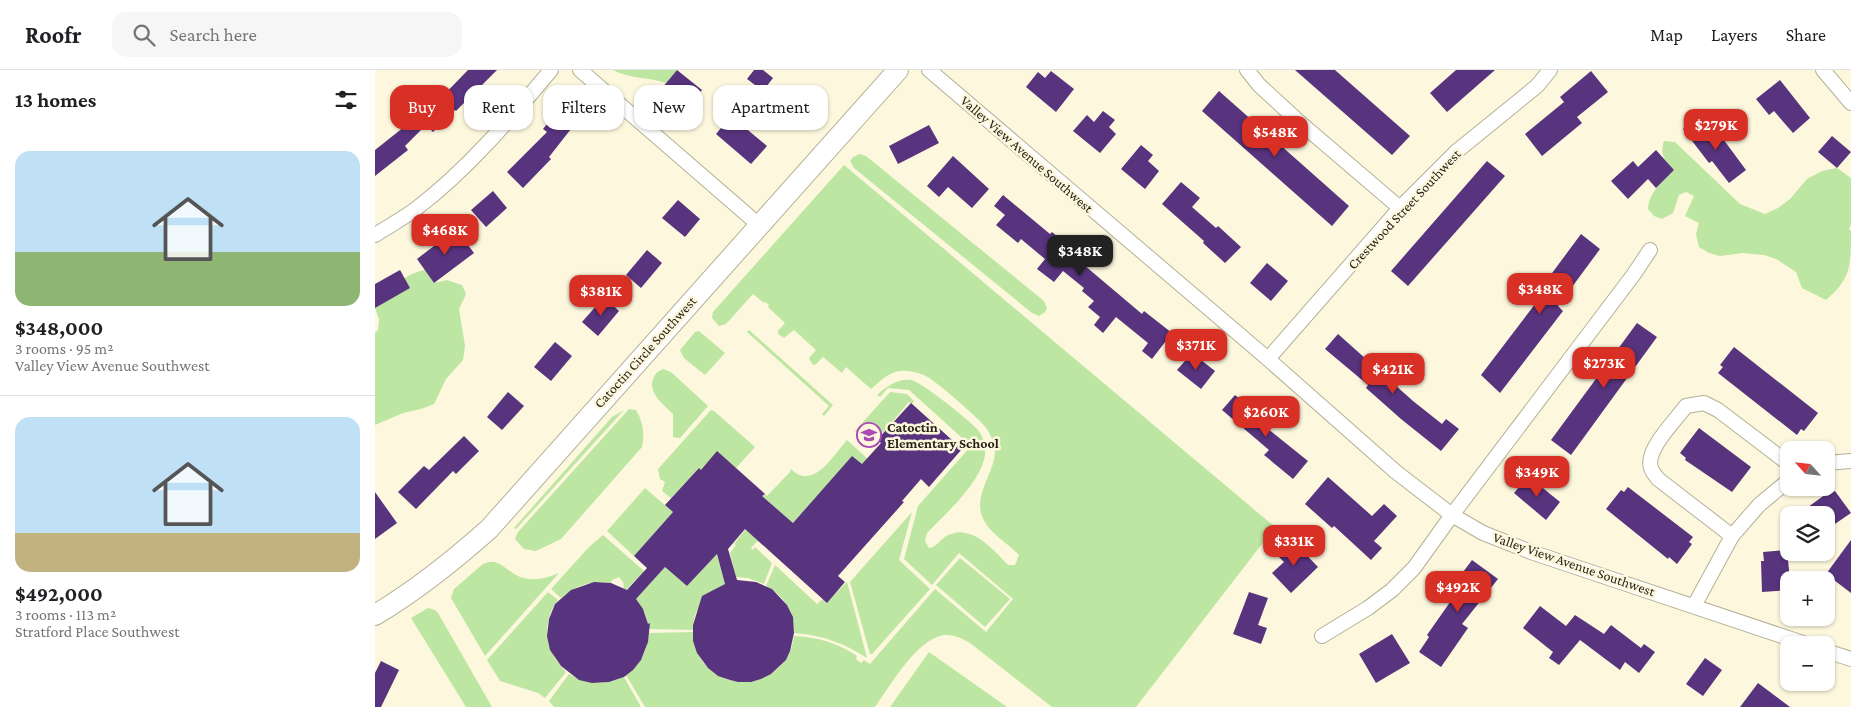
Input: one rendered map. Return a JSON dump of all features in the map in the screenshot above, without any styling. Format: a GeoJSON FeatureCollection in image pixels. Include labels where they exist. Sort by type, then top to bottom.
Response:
{"type":"FeatureCollection","features":[{"type":"Feature","properties":{"kind":"main road","name":"Catoctin Circle Southwest"},"geometry":{"type":"LineString","coordinates":[[375,615],[427,581],[459,556],[489,528],[898,70]]}},
{"type":"Feature","properties":{"kind":"street"},"geometry":{"type":"LineString","coordinates":[[375,235],[417,208],[464,167],[511,118],[551,70]]}},
{"type":"Feature","properties":{"kind":"street"},"geometry":{"type":"LineString","coordinates":[[581,70],[759,225]]}},
{"type":"Feature","properties":{"kind":"street","name":"Valley View Avenue Southwest"},"geometry":{"type":"LineString","coordinates":[[929,70],[1269,360],[1395,472],[1452,515],[1483,533],[1531,552],[1782,636]]}},
{"type":"Feature","properties":{"kind":"street"},"geometry":{"type":"LineString","coordinates":[[1247,70],[1259,85],[1297,120],[1400,208]]}},
{"type":"Feature","properties":{"kind":"street","name":"Crestwood Street Southwest"},"geometry":{"type":"LineString","coordinates":[[1269,360],[1400,208],[1457,151],[1537,86],[1550,70]]}},
{"type":"Feature","properties":{"kind":"street"},"geometry":{"type":"LineString","coordinates":[[1823,70],[1851,103]]}},
{"type":"Feature","properties":{"kind":"street"},"geometry":{"type":"LineString","coordinates":[[1321,636],[1368,608],[1393,590],[1414,568],[1650,250]]}},
{"type":"Feature","properties":{"kind":"street"},"geometry":{"type":"LineString","coordinates":[[1732,536],[1658,478],[1651,469],[1650,458],[1653,448],[1686,406],[1705,403],[1718,410],[1780,457]]}},
{"type":"Feature","properties":{"kind":"street"},"geometry":{"type":"LineString","coordinates":[[1835,462],[1851,461]]}},
{"type":"Feature","properties":{"kind":"street"},"geometry":{"type":"LineString","coordinates":[[1694,606],[1732,536],[1759,505],[1780,488]]}},
{"type":"Feature","properties":{"kind":"street"},"geometry":{"type":"LineString","coordinates":[[1835,654],[1851,659]]}},
{"type":"Feature","properties":{"kind":"green space"},"geometry":{"type":"Polygon","coordinates":[[[613,70],[677,70],[666,83],[626,75],[613,70]]]}},
{"type":"Feature","properties":{"kind":"green space"},"geometry":{"type":"Polygon","coordinates":[[[1664,141],[1675,142],[1740,204],[1765,214],[1778,208],[1790,199],[1807,179],[1822,171],[1837,168],[1851,178],[1851,225],[1849,229],[1851,231],[1851,254],[1848,271],[1840,285],[1826,300],[1802,288],[1796,272],[1776,259],[1764,255],[1743,253],[1720,256],[1709,253],[1699,247],[1696,234],[1699,223],[1685,216],[1694,196],[1686,192],[1679,195],[1673,213],[1662,219],[1654,216],[1648,209],[1651,197],[1674,170],[1663,154],[1664,141]]]}},
{"type":"Feature","properties":{"kind":"green space"},"geometry":{"type":"Polygon","coordinates":[[[860,154],[866,156],[1044,301],[1047,308],[1045,312],[1039,316],[1032,313],[854,168],[850,161],[853,157],[860,154]]]}},
{"type":"Feature","properties":{"kind":"green space"},"geometry":{"type":"Polygon","coordinates":[[[844,165],[1275,527],[1136,707],[1052,707],[970,643],[950,635],[937,637],[919,649],[875,707],[645,707],[626,675],[642,657],[647,646],[649,633],[693,632],[698,653],[709,668],[724,678],[741,682],[759,679],[775,671],[787,657],[794,636],[819,639],[835,644],[857,656],[856,659],[861,663],[864,660],[870,664],[935,589],[986,632],[1013,599],[959,553],[932,585],[904,559],[918,506],[971,446],[909,390],[888,388],[880,397],[877,395],[893,383],[902,380],[917,382],[956,410],[980,432],[983,438],[985,455],[977,476],[962,497],[927,533],[925,541],[929,548],[945,537],[963,532],[980,539],[1008,565],[1015,565],[1019,555],[987,526],[981,513],[981,495],[994,461],[995,452],[994,443],[988,430],[976,417],[939,385],[920,374],[906,371],[892,373],[871,389],[846,367],[842,373],[823,357],[815,365],[812,364],[809,358],[816,350],[794,330],[784,338],[778,334],[778,331],[785,323],[768,307],[769,305],[753,294],[726,324],[719,326],[712,318],[713,312],[844,165]]]}},
{"type":"Feature","properties":{"kind":"green space"},"geometry":{"type":"Polygon","coordinates":[[[425,270],[434,283],[447,280],[462,285],[466,294],[459,309],[465,346],[463,360],[446,379],[434,404],[403,413],[375,425],[375,333],[378,330],[379,319],[375,308],[403,279],[416,272],[425,270]]]}},
{"type":"Feature","properties":{"kind":"green space"},"geometry":{"type":"Polygon","coordinates":[[[749,330],[833,405],[824,416],[822,414],[829,406],[747,332],[749,330]]]}},
{"type":"Feature","properties":{"kind":"green space"},"geometry":{"type":"Polygon","coordinates":[[[699,331],[725,353],[705,375],[684,358],[680,350],[695,332],[699,331]]]}},
{"type":"Feature","properties":{"kind":"green space"},"geometry":{"type":"Polygon","coordinates":[[[663,369],[671,372],[708,406],[680,438],[673,437],[673,414],[657,398],[652,388],[655,375],[663,369]]]}},
{"type":"Feature","properties":{"kind":"green space"},"geometry":{"type":"Polygon","coordinates":[[[890,392],[907,394],[914,401],[912,404],[909,402],[872,446],[855,431],[890,392]]]}},
{"type":"Feature","properties":{"kind":"green space"},"geometry":{"type":"Polygon","coordinates":[[[629,409],[636,410],[640,419],[643,428],[642,447],[561,539],[536,551],[524,549],[515,539],[518,532],[629,409]]]}},
{"type":"Feature","properties":{"kind":"green space"},"geometry":{"type":"Polygon","coordinates":[[[624,410],[516,529],[514,528],[612,417],[624,410]]]}},
{"type":"Feature","properties":{"kind":"green space"},"geometry":{"type":"Polygon","coordinates":[[[711,410],[755,447],[736,468],[701,470],[699,468],[671,498],[662,491],[665,482],[660,479],[658,469],[711,410]]]}},
{"type":"Feature","properties":{"kind":"green space"},"geometry":{"type":"Polygon","coordinates":[[[847,440],[870,461],[865,467],[852,456],[793,523],[762,496],[765,494],[767,496],[791,469],[799,475],[815,474],[829,462],[847,440]]]}},
{"type":"Feature","properties":{"kind":"green space"},"geometry":{"type":"Polygon","coordinates":[[[645,488],[673,512],[634,556],[607,531],[645,488]]]}},
{"type":"Feature","properties":{"kind":"green space"},"geometry":{"type":"Polygon","coordinates":[[[912,512],[899,560],[930,589],[870,654],[850,582],[912,512]]]}},
{"type":"Feature","properties":{"kind":"green space"},"geometry":{"type":"Polygon","coordinates":[[[773,524],[751,548],[753,550],[755,547],[772,563],[764,584],[748,578],[736,577],[730,553],[736,545],[734,544],[748,526],[773,524]]]}},
{"type":"Feature","properties":{"kind":"green space"},"geometry":{"type":"Polygon","coordinates":[[[603,535],[644,571],[626,590],[619,577],[612,580],[611,583],[597,582],[584,584],[561,598],[551,589],[589,547],[603,535]]]}},
{"type":"Feature","properties":{"kind":"green space"},"geometry":{"type":"Polygon","coordinates":[[[717,554],[725,584],[712,592],[702,602],[695,615],[693,630],[649,629],[645,614],[636,599],[665,567],[687,586],[717,554]]]}},
{"type":"Feature","properties":{"kind":"green space"},"geometry":{"type":"Polygon","coordinates":[[[960,558],[1010,599],[985,627],[936,585],[960,558]]]}},
{"type":"Feature","properties":{"kind":"green space"},"geometry":{"type":"Polygon","coordinates":[[[489,562],[497,563],[516,575],[528,579],[540,579],[559,573],[485,656],[451,598],[454,589],[483,564],[489,562]]]}},
{"type":"Feature","properties":{"kind":"green space"},"geometry":{"type":"Polygon","coordinates":[[[775,565],[817,604],[823,599],[827,602],[847,582],[867,658],[850,648],[832,641],[794,633],[794,625],[787,605],[778,594],[766,586],[775,565]]]}},
{"type":"Feature","properties":{"kind":"green space"},"geometry":{"type":"Polygon","coordinates":[[[548,592],[558,600],[552,609],[547,628],[550,647],[559,664],[566,672],[545,698],[538,693],[500,681],[487,660],[548,592]]]}},
{"type":"Feature","properties":{"kind":"green space"},"geometry":{"type":"Polygon","coordinates":[[[428,608],[438,613],[492,707],[466,707],[411,618],[428,608]]]}},
{"type":"Feature","properties":{"kind":"green space"},"geometry":{"type":"Polygon","coordinates":[[[929,652],[1007,707],[890,707],[929,652]]]}},
{"type":"Feature","properties":{"kind":"green space"},"geometry":{"type":"Polygon","coordinates":[[[569,674],[576,678],[596,683],[624,677],[641,707],[554,707],[549,701],[569,674]]]}},
{"type":"Feature","properties":{"kind":"building"},"geometry":{"type":"Polygon","coordinates":[[[468,70],[497,70],[482,85],[464,85],[464,103],[456,111],[454,111],[453,85],[468,70]]]}},
{"type":"Feature","properties":{"kind":"building"},"geometry":{"type":"Polygon","coordinates":[[[677,70],[696,85],[664,85],[677,70]]]}},
{"type":"Feature","properties":{"kind":"building"},"geometry":{"type":"Polygon","coordinates":[[[754,70],[763,70],[773,78],[768,85],[755,85],[747,79],[754,70]]]}},
{"type":"Feature","properties":{"kind":"building"},"geometry":{"type":"Polygon","coordinates":[[[1295,70],[1335,70],[1410,136],[1392,155],[1295,70]]]}},
{"type":"Feature","properties":{"kind":"building"},"geometry":{"type":"Polygon","coordinates":[[[1456,70],[1495,70],[1447,112],[1430,93],[1456,70]]]}},
{"type":"Feature","properties":{"kind":"building"},"geometry":{"type":"Polygon","coordinates":[[[1051,71],[1074,89],[1056,112],[1026,87],[1038,72],[1045,78],[1051,71]]]}},
{"type":"Feature","properties":{"kind":"building"},"geometry":{"type":"Polygon","coordinates":[[[1591,71],[1608,92],[1577,117],[1582,123],[1542,156],[1525,134],[1564,102],[1560,97],[1591,71]]]}},
{"type":"Feature","properties":{"kind":"building"},"geometry":{"type":"Polygon","coordinates":[[[1780,80],[1810,118],[1793,133],[1774,111],[1769,115],[1756,99],[1780,80]]]}},
{"type":"Feature","properties":{"kind":"building"},"geometry":{"type":"Polygon","coordinates":[[[1219,91],[1349,206],[1332,226],[1202,111],[1219,91]]]}},
{"type":"Feature","properties":{"kind":"building"},"geometry":{"type":"Polygon","coordinates":[[[1103,111],[1115,120],[1109,127],[1116,134],[1100,153],[1073,131],[1087,115],[1094,122],[1103,111]]]}},
{"type":"Feature","properties":{"kind":"building"},"geometry":{"type":"Polygon","coordinates":[[[1694,121],[1706,135],[1715,128],[1746,170],[1729,183],[1712,161],[1709,163],[1683,129],[1694,121]]]}},
{"type":"Feature","properties":{"kind":"building"},"geometry":{"type":"Polygon","coordinates":[[[929,125],[939,143],[898,164],[889,146],[929,125]]]}},
{"type":"Feature","properties":{"kind":"building"},"geometry":{"type":"Polygon","coordinates":[[[400,130],[421,130],[405,146],[408,150],[375,176],[375,150],[400,130]]]}},
{"type":"Feature","properties":{"kind":"building"},"geometry":{"type":"Polygon","coordinates":[[[544,130],[570,130],[549,157],[551,159],[523,188],[507,172],[547,132],[544,130]]]}},
{"type":"Feature","properties":{"kind":"building"},"geometry":{"type":"Polygon","coordinates":[[[719,130],[748,130],[767,146],[751,164],[716,134],[719,130]]]}},
{"type":"Feature","properties":{"kind":"building"},"geometry":{"type":"Polygon","coordinates":[[[1832,136],[1851,152],[1837,168],[1818,152],[1832,136]]]}},
{"type":"Feature","properties":{"kind":"building"},"geometry":{"type":"Polygon","coordinates":[[[1141,145],[1153,155],[1148,161],[1159,171],[1145,189],[1121,169],[1141,145]]]}},
{"type":"Feature","properties":{"kind":"building"},"geometry":{"type":"Polygon","coordinates":[[[1656,150],[1674,170],[1656,188],[1648,179],[1628,199],[1611,181],[1633,161],[1638,167],[1656,150]]]}},
{"type":"Feature","properties":{"kind":"building"},"geometry":{"type":"Polygon","coordinates":[[[953,156],[989,189],[972,208],[948,187],[939,197],[927,186],[953,156]]]}},
{"type":"Feature","properties":{"kind":"building"},"geometry":{"type":"Polygon","coordinates":[[[1487,161],[1505,176],[1408,286],[1391,271],[1487,161]]]}},
{"type":"Feature","properties":{"kind":"building"},"geometry":{"type":"Polygon","coordinates":[[[1181,182],[1200,198],[1192,207],[1216,228],[1218,226],[1241,247],[1225,263],[1203,243],[1204,241],[1162,204],[1181,182]]]}},
{"type":"Feature","properties":{"kind":"building"},"geometry":{"type":"Polygon","coordinates":[[[493,191],[507,208],[486,227],[471,210],[493,191]]]}},
{"type":"Feature","properties":{"kind":"building"},"geometry":{"type":"Polygon","coordinates":[[[1003,195],[1050,234],[1052,232],[1087,261],[1084,265],[1142,314],[1144,311],[1172,333],[1152,359],[1142,351],[1148,343],[1116,317],[1103,333],[1094,325],[1100,317],[1088,307],[1094,301],[1082,291],[1084,288],[1063,271],[1054,282],[1037,269],[1045,259],[1021,239],[1018,243],[996,225],[1005,215],[994,206],[1003,195]]]}},
{"type":"Feature","properties":{"kind":"building"},"geometry":{"type":"Polygon","coordinates":[[[678,200],[700,219],[685,237],[662,218],[678,200]]]}},
{"type":"Feature","properties":{"kind":"building"},"geometry":{"type":"Polygon","coordinates":[[[456,229],[474,253],[434,283],[417,259],[456,229]]]}},
{"type":"Feature","properties":{"kind":"building"},"geometry":{"type":"Polygon","coordinates":[[[1581,234],[1600,249],[1558,306],[1563,311],[1500,393],[1481,375],[1542,295],[1538,292],[1581,234]]]}},
{"type":"Feature","properties":{"kind":"building"},"geometry":{"type":"Polygon","coordinates":[[[647,250],[662,263],[641,288],[626,275],[647,250]]]}},
{"type":"Feature","properties":{"kind":"building"},"geometry":{"type":"Polygon","coordinates":[[[1267,263],[1288,281],[1271,301],[1250,283],[1267,263]]]}},
{"type":"Feature","properties":{"kind":"building"},"geometry":{"type":"Polygon","coordinates":[[[400,270],[410,288],[375,308],[375,284],[400,270]]]}},
{"type":"Feature","properties":{"kind":"building"},"geometry":{"type":"Polygon","coordinates":[[[604,297],[619,311],[598,336],[582,322],[604,297]]]}},
{"type":"Feature","properties":{"kind":"building"},"geometry":{"type":"Polygon","coordinates":[[[1637,323],[1657,337],[1571,455],[1551,440],[1637,323]]]}},
{"type":"Feature","properties":{"kind":"building"},"geometry":{"type":"Polygon","coordinates":[[[1338,334],[1413,401],[1442,424],[1446,419],[1459,429],[1441,451],[1401,419],[1366,388],[1368,385],[1325,349],[1338,334]]]}},
{"type":"Feature","properties":{"kind":"building"},"geometry":{"type":"Polygon","coordinates":[[[555,342],[572,356],[551,381],[534,367],[555,342]]]}},
{"type":"Feature","properties":{"kind":"building"},"geometry":{"type":"Polygon","coordinates":[[[1734,347],[1818,413],[1804,431],[1801,429],[1797,435],[1718,373],[1723,367],[1720,365],[1734,347]]]}},
{"type":"Feature","properties":{"kind":"building"},"geometry":{"type":"Polygon","coordinates":[[[1192,353],[1215,371],[1201,389],[1177,370],[1192,353]]]}},
{"type":"Feature","properties":{"kind":"building"},"geometry":{"type":"Polygon","coordinates":[[[508,392],[524,406],[502,430],[487,417],[508,392]]]}},
{"type":"Feature","properties":{"kind":"building"},"geometry":{"type":"Polygon","coordinates":[[[1235,395],[1266,421],[1263,425],[1308,461],[1293,479],[1264,455],[1269,450],[1222,410],[1235,395]]]}},
{"type":"Feature","properties":{"kind":"building","name":"Catoctin Elementary School"},"geometry":{"type":"Polygon","coordinates":[[[911,403],[962,449],[929,487],[921,479],[902,501],[904,502],[838,576],[845,582],[827,603],[745,529],[728,549],[737,580],[756,582],[772,589],[787,605],[793,617],[794,633],[790,651],[786,660],[771,674],[751,682],[730,680],[718,676],[708,668],[697,653],[693,641],[693,625],[702,596],[725,584],[717,554],[687,586],[665,567],[636,599],[643,609],[648,624],[650,623],[648,642],[641,660],[624,677],[609,682],[592,683],[579,680],[561,666],[550,650],[547,636],[549,619],[555,604],[571,590],[594,582],[611,583],[627,590],[647,568],[634,556],[673,512],[665,505],[699,468],[701,470],[717,451],[765,494],[762,496],[793,523],[852,456],[862,464],[881,443],[877,440],[911,403]]]}},
{"type":"Feature","properties":{"kind":"building"},"geometry":{"type":"Polygon","coordinates":[[[1699,428],[1751,467],[1732,492],[1685,460],[1686,458],[1680,453],[1699,428]]]}},
{"type":"Feature","properties":{"kind":"building"},"geometry":{"type":"Polygon","coordinates":[[[464,436],[479,451],[456,474],[453,471],[416,509],[398,492],[424,466],[429,470],[464,436]]]}},
{"type":"Feature","properties":{"kind":"building"},"geometry":{"type":"Polygon","coordinates":[[[1528,476],[1560,502],[1546,520],[1514,493],[1528,476]]]}},
{"type":"Feature","properties":{"kind":"building"},"geometry":{"type":"Polygon","coordinates":[[[1328,477],[1372,516],[1384,504],[1397,516],[1374,541],[1382,548],[1371,560],[1334,526],[1332,528],[1305,504],[1328,477]]]}},
{"type":"Feature","properties":{"kind":"building"},"geometry":{"type":"Polygon","coordinates":[[[1628,487],[1693,537],[1689,542],[1692,544],[1677,564],[1669,557],[1668,559],[1606,509],[1621,490],[1624,492],[1628,487]]]}},
{"type":"Feature","properties":{"kind":"building"},"geometry":{"type":"Polygon","coordinates":[[[1835,491],[1851,513],[1835,524],[1835,506],[1809,506],[1823,496],[1835,496],[1835,491]]]}},
{"type":"Feature","properties":{"kind":"building"},"geometry":{"type":"Polygon","coordinates":[[[375,492],[397,523],[375,539],[375,492]]]}},
{"type":"Feature","properties":{"kind":"building"},"geometry":{"type":"Polygon","coordinates":[[[1292,540],[1318,567],[1291,593],[1272,573],[1284,562],[1277,555],[1292,540]]]}},
{"type":"Feature","properties":{"kind":"building"},"geometry":{"type":"Polygon","coordinates":[[[1851,540],[1851,593],[1835,581],[1835,571],[1828,571],[1851,540]]]}},
{"type":"Feature","properties":{"kind":"building"},"geometry":{"type":"Polygon","coordinates":[[[1780,551],[1780,561],[1788,561],[1789,571],[1780,571],[1780,591],[1762,592],[1761,561],[1764,561],[1763,552],[1780,551]]]}},
{"type":"Feature","properties":{"kind":"building"},"geometry":{"type":"Polygon","coordinates":[[[1472,560],[1498,579],[1462,624],[1468,628],[1441,667],[1419,652],[1429,637],[1427,635],[1455,595],[1449,591],[1472,560]]]}},
{"type":"Feature","properties":{"kind":"building"},"geometry":{"type":"Polygon","coordinates":[[[1249,592],[1268,598],[1258,625],[1267,628],[1261,644],[1233,634],[1249,592]]]}},
{"type":"Feature","properties":{"kind":"building"},"geometry":{"type":"Polygon","coordinates":[[[1540,606],[1566,626],[1575,615],[1604,634],[1611,625],[1641,648],[1644,644],[1655,652],[1639,673],[1625,662],[1620,670],[1580,640],[1559,665],[1549,658],[1553,652],[1523,628],[1540,606]]]}},
{"type":"Feature","properties":{"kind":"building"},"geometry":{"type":"Polygon","coordinates":[[[1392,634],[1410,663],[1376,683],[1359,654],[1392,634]]]}},
{"type":"Feature","properties":{"kind":"building"},"geometry":{"type":"Polygon","coordinates":[[[1705,658],[1722,670],[1703,696],[1686,684],[1705,658]]]}},
{"type":"Feature","properties":{"kind":"building"},"geometry":{"type":"Polygon","coordinates":[[[381,661],[399,670],[381,707],[375,707],[375,673],[381,661]]]}},
{"type":"Feature","properties":{"kind":"building"},"geometry":{"type":"Polygon","coordinates":[[[1758,683],[1790,707],[1740,707],[1758,683]]]}},
{"type":"Feature","properties":{"kind":"place","name":"Catoctin Elementary School"},"geometry":{"type":"Point","coordinates":[869,435]}}]}
